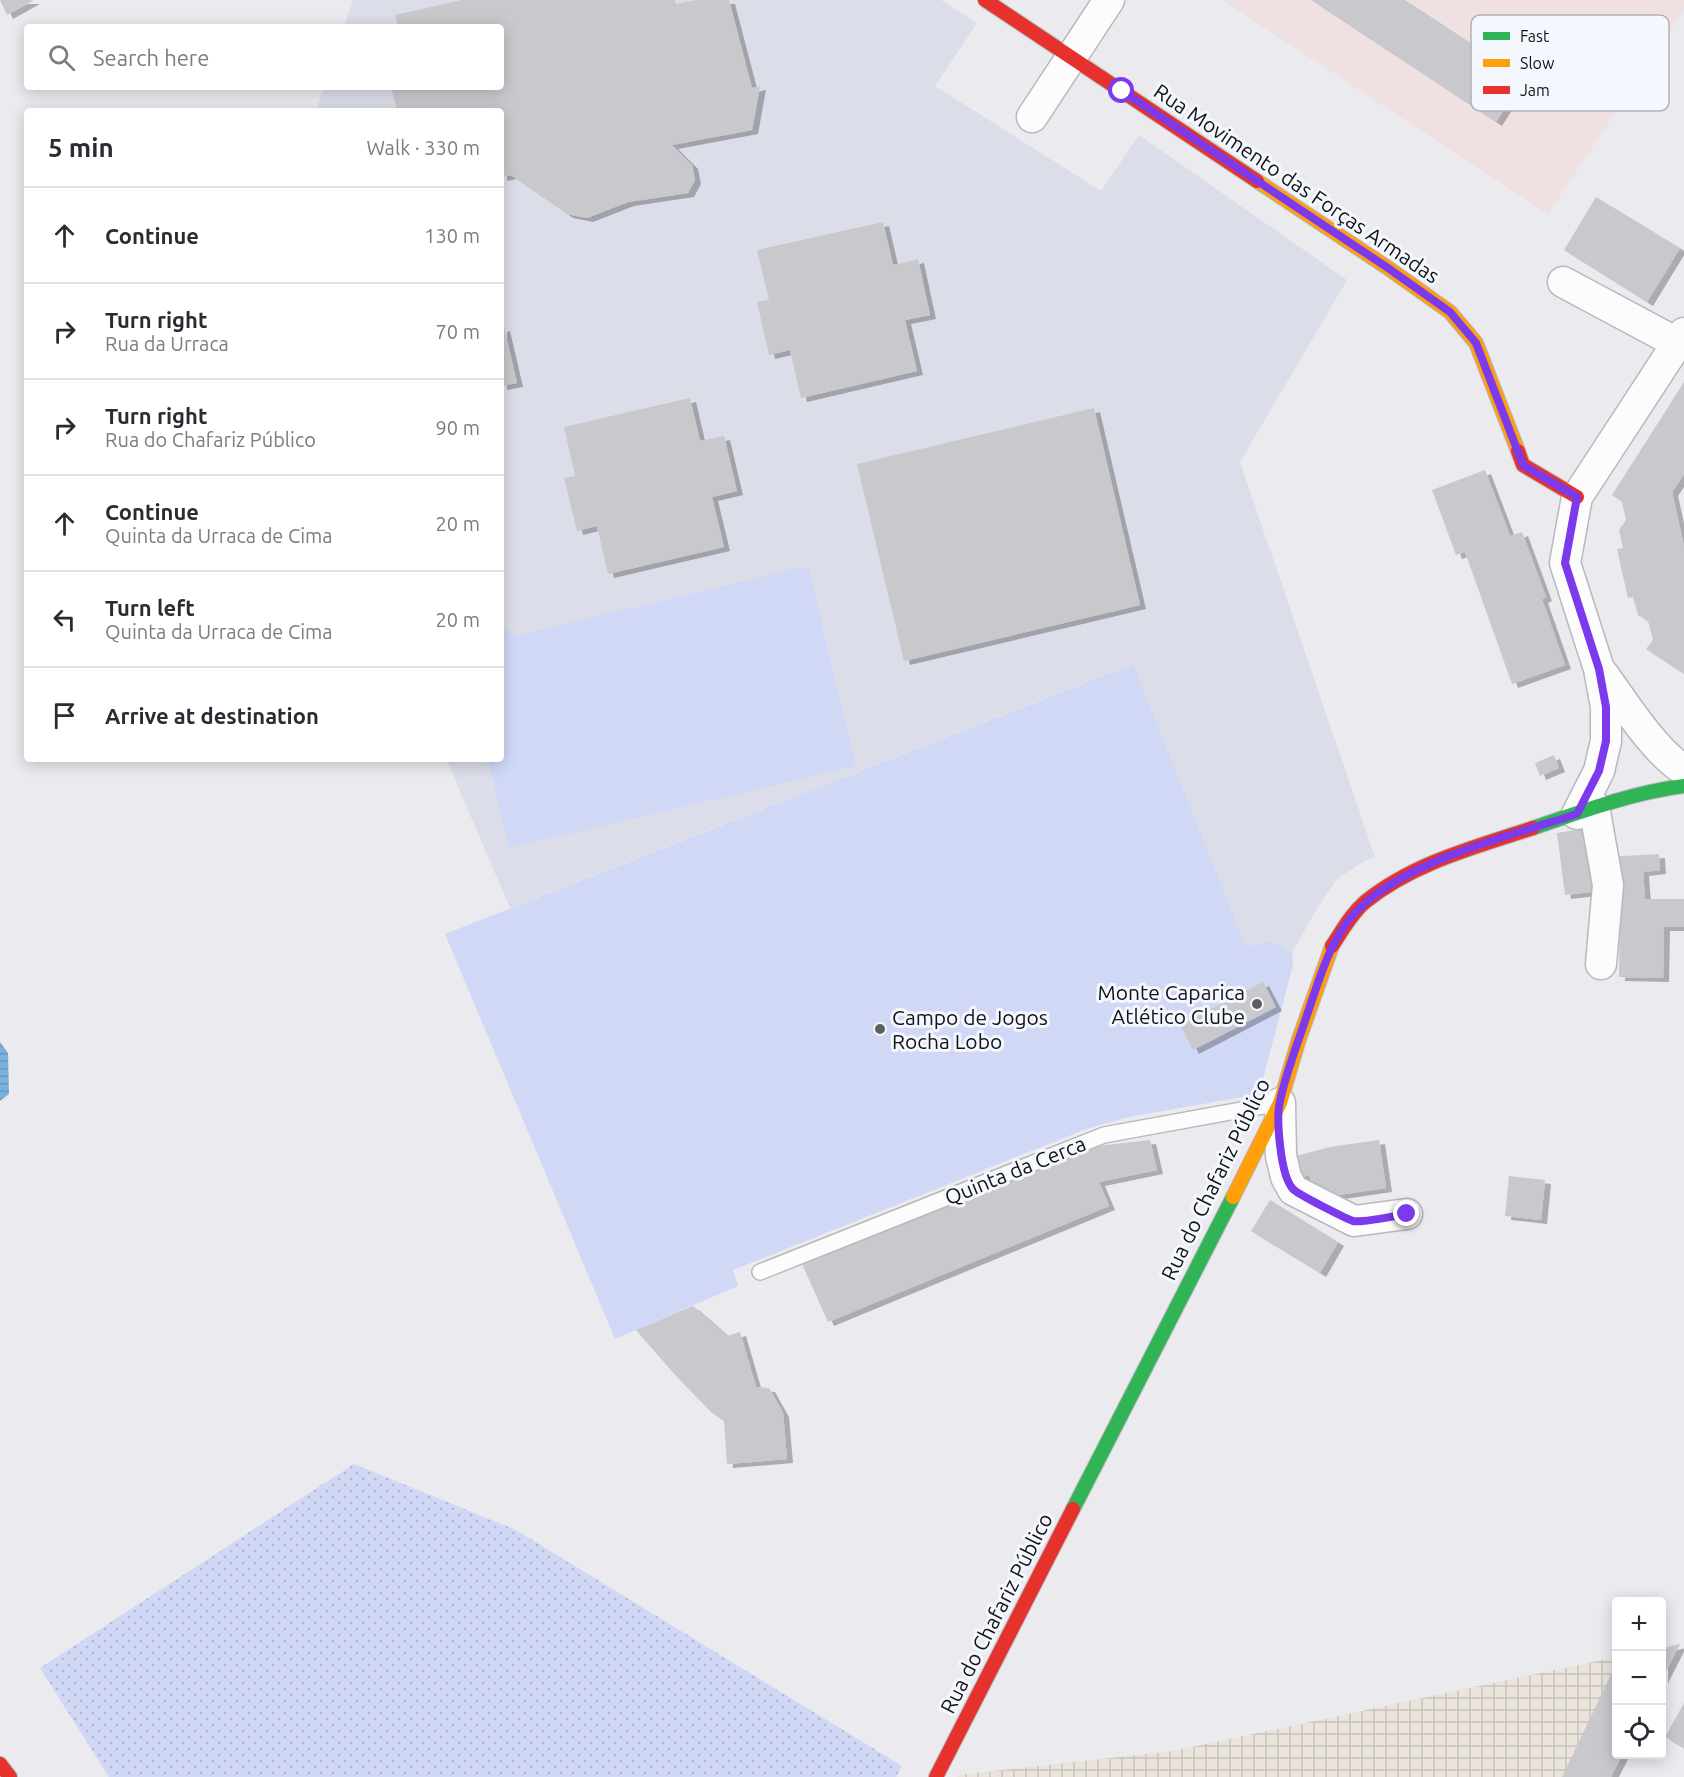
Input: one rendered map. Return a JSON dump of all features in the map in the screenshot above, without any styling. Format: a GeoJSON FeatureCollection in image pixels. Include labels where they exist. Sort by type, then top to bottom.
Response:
{"type":"FeatureCollection","features":[{"type":"Feature","properties":{"kind":"main road","name":"Rua Movimento das Forças Armadas"},"geometry":{"type":"LineString","coordinates":[[985,0],[1388,268],[1450,312],[1476,343],[1523,465],[1577,497]]}},
{"type":"Feature","properties":{"kind":"main road","name":"Rua do Chafariz Público"},"geometry":{"type":"LineString","coordinates":[[936,1777],[1280,1103],[1299,1039],[1330,950],[1347,922],[1364,903],[1397,880],[1444,858],[1652,790],[1684,786]]}},
{"type":"Feature","properties":{"kind":"main road"},"geometry":{"type":"LineString","coordinates":[[0,1764],[10,1777]]}},
{"type":"Feature","properties":{"kind":"street"},"geometry":{"type":"LineString","coordinates":[[1032,117],[1109,0]]}},
{"type":"Feature","properties":{"kind":"street"},"geometry":{"type":"LineString","coordinates":[[1563,282],[1681,338],[1577,497],[1565,563],[1599,669],[1606,707],[1606,741],[1586,810],[1608,885],[1601,964]]}},
{"type":"Feature","properties":{"kind":"street"},"geometry":{"type":"LineString","coordinates":[[1599,669],[1646,733],[1677,766],[1684,770]]}},
{"type":"Feature","properties":{"kind":"street"},"geometry":{"type":"LineString","coordinates":[[1280,1103],[1281,1156],[1286,1177],[1293,1190],[1354,1221],[1407,1214]]}},
{"type":"Feature","properties":{"kind":"lane","name":"Quinta da Cerca"},"geometry":{"type":"LineString","coordinates":[[760,1272],[1104,1135],[1280,1103]]}},
{"type":"Feature","properties":{"kind":"shaded area"},"geometry":{"type":"Polygon","coordinates":[[[353,0],[941,0],[977,23],[935,86],[1101,191],[1139,135],[1347,280],[1240,462],[1375,857],[1366,860],[1337,879],[1316,910],[1292,953],[1270,941],[1246,946],[1132,664],[510,908],[447,762],[504,762],[504,108],[317,108],[323,90],[504,90],[504,24],[345,24],[353,0]]]}},
{"type":"Feature","properties":{"kind":"shaded area"},"geometry":{"type":"Polygon","coordinates":[[[1222,0],[1684,0],[1684,10],[1669,32],[1669,15],[1471,15],[1471,111],[1617,111],[1548,214],[1222,0]]]}},
{"type":"Feature","properties":{"kind":"shaded area"},"geometry":{"type":"Polygon","coordinates":[[[808,566],[856,766],[509,848],[489,762],[504,762],[504,630],[508,629],[510,637],[808,566]]]}},
{"type":"Feature","properties":{"kind":"shaded area","name":"Campo de Jogos Rocha Lobo"},"geometry":{"type":"Polygon","coordinates":[[[1133,664],[1246,946],[1270,941],[1292,953],[1293,965],[1259,1094],[1129,1117],[1089,1128],[733,1270],[738,1286],[615,1339],[445,934],[1133,664]]]}},
{"type":"Feature","properties":{"kind":"shaded area"},"geometry":{"type":"Polygon","coordinates":[[[354,1464],[516,1530],[902,1766],[896,1777],[109,1777],[40,1668],[354,1464]]]}},
{"type":"Feature","properties":{"kind":"shaded area"},"geometry":{"type":"Polygon","coordinates":[[[1612,1658],[1612,1759],[1620,1759],[1611,1777],[957,1777],[957,1775],[1173,1751],[1612,1658]]]}},
{"type":"Feature","properties":{"kind":"water"},"geometry":{"type":"Polygon","coordinates":[[[0,1042],[8,1053],[9,1094],[0,1101],[0,1042]]]}},
{"type":"Feature","properties":{"kind":"building"},"geometry":{"type":"Polygon","coordinates":[[[0,0],[34,0],[7,15],[0,0]]]}},
{"type":"Feature","properties":{"kind":"building"},"geometry":{"type":"Polygon","coordinates":[[[462,0],[675,0],[676,4],[697,0],[729,0],[752,88],[760,86],[752,130],[672,145],[692,165],[695,180],[688,193],[628,202],[587,218],[567,214],[511,175],[504,176],[504,108],[396,108],[392,90],[504,90],[504,24],[397,24],[395,15],[462,0]]]}},
{"type":"Feature","properties":{"kind":"building"},"geometry":{"type":"Polygon","coordinates":[[[1311,0],[1405,0],[1471,43],[1471,106],[1311,0]]]}},
{"type":"Feature","properties":{"kind":"building"},"geometry":{"type":"Polygon","coordinates":[[[1479,111],[1503,111],[1496,122],[1479,111]]]}},
{"type":"Feature","properties":{"kind":"building"},"geometry":{"type":"Polygon","coordinates":[[[1596,197],[1680,248],[1647,302],[1564,250],[1596,197]]]}},
{"type":"Feature","properties":{"kind":"building"},"geometry":{"type":"Polygon","coordinates":[[[883,222],[893,265],[918,259],[930,315],[905,320],[917,371],[801,398],[790,350],[769,355],[757,302],[769,300],[757,250],[883,222]]]}},
{"type":"Feature","properties":{"kind":"building"},"geometry":{"type":"Polygon","coordinates":[[[504,327],[517,383],[504,385],[504,327]]]}},
{"type":"Feature","properties":{"kind":"building"},"geometry":{"type":"Polygon","coordinates":[[[1684,382],[1684,474],[1672,492],[1684,546],[1684,674],[1646,649],[1653,640],[1648,621],[1638,615],[1633,597],[1628,598],[1617,549],[1623,548],[1619,530],[1626,520],[1622,502],[1612,495],[1684,382]]]}},
{"type":"Feature","properties":{"kind":"building"},"geometry":{"type":"Polygon","coordinates":[[[690,398],[700,441],[724,436],[737,491],[712,497],[724,547],[608,574],[597,526],[577,531],[564,478],[575,476],[564,427],[690,398]]]}},
{"type":"Feature","properties":{"kind":"building"},"geometry":{"type":"Polygon","coordinates":[[[1094,408],[1140,605],[904,661],[857,464],[1094,408]]]}},
{"type":"Feature","properties":{"kind":"building"},"geometry":{"type":"Polygon","coordinates":[[[1485,470],[1510,536],[1522,532],[1546,597],[1542,599],[1565,665],[1512,684],[1465,552],[1456,555],[1432,490],[1485,470]]]}},
{"type":"Feature","properties":{"kind":"building"},"geometry":{"type":"Polygon","coordinates":[[[1554,755],[1559,768],[1540,776],[1535,763],[1554,755]]]}},
{"type":"Feature","properties":{"kind":"building"},"geometry":{"type":"Polygon","coordinates":[[[1590,828],[1599,891],[1565,895],[1557,833],[1590,828]]]}},
{"type":"Feature","properties":{"kind":"building"},"geometry":{"type":"Polygon","coordinates":[[[1659,854],[1660,870],[1643,872],[1645,899],[1684,899],[1684,927],[1664,927],[1663,978],[1619,977],[1620,898],[1606,857],[1659,854]]]}},
{"type":"Feature","properties":{"kind":"building"},"geometry":{"type":"Polygon","coordinates":[[[1263,982],[1276,1007],[1193,1050],[1180,1025],[1263,982]]]}},
{"type":"Feature","properties":{"kind":"building"},"geometry":{"type":"Polygon","coordinates":[[[1150,1140],[1157,1170],[1099,1182],[1109,1206],[828,1322],[802,1264],[1088,1147],[1150,1140]]]}},
{"type":"Feature","properties":{"kind":"building"},"geometry":{"type":"Polygon","coordinates":[[[1379,1140],[1386,1188],[1318,1198],[1309,1175],[1298,1178],[1292,1157],[1330,1147],[1379,1140]]]}},
{"type":"Feature","properties":{"kind":"building"},"geometry":{"type":"Polygon","coordinates":[[[1509,1176],[1545,1180],[1541,1220],[1505,1216],[1509,1176]]]}},
{"type":"Feature","properties":{"kind":"building"},"geometry":{"type":"Polygon","coordinates":[[[1270,1200],[1338,1242],[1320,1273],[1251,1231],[1270,1200]]]}},
{"type":"Feature","properties":{"kind":"building"},"geometry":{"type":"Polygon","coordinates":[[[693,1306],[727,1336],[740,1332],[756,1387],[769,1388],[783,1413],[787,1459],[727,1464],[724,1421],[712,1413],[676,1376],[636,1330],[693,1306]]]}},
{"type":"Feature","properties":{"kind":"building"},"geometry":{"type":"Polygon","coordinates":[[[1680,1644],[1666,1671],[1666,1651],[1666,1647],[1680,1644]]]}},
{"type":"Feature","properties":{"kind":"building"},"geometry":{"type":"Polygon","coordinates":[[[1612,1672],[1612,1759],[1620,1759],[1611,1777],[1562,1777],[1612,1672]]]}},
{"type":"Feature","properties":{"kind":"building"},"geometry":{"type":"Polygon","coordinates":[[[1684,1703],[1684,1748],[1666,1738],[1684,1703]]]}},
{"type":"Feature","properties":{"kind":"traffic: fast"},"geometry":{"type":"LineString","coordinates":[[1533,828],[1626,798],[1684,786]]}},
{"type":"Feature","properties":{"kind":"traffic: fast"},"geometry":{"type":"LineString","coordinates":[[1073,1509],[1233,1197]]}},
{"type":"Feature","properties":{"kind":"traffic: slow"},"geometry":{"type":"LineString","coordinates":[[1257,181],[1450,312],[1476,343],[1518,451]]}},
{"type":"Feature","properties":{"kind":"traffic: slow"},"geometry":{"type":"LineString","coordinates":[[1233,1197],[1280,1103],[1299,1039],[1332,946]]}},
{"type":"Feature","properties":{"kind":"traffic: jam"},"geometry":{"type":"LineString","coordinates":[[985,0],[1257,181]]}},
{"type":"Feature","properties":{"kind":"traffic: jam"},"geometry":{"type":"LineString","coordinates":[[1518,451],[1523,465],[1577,497]]}},
{"type":"Feature","properties":{"kind":"traffic: jam"},"geometry":{"type":"LineString","coordinates":[[1332,946],[1360,907],[1384,888],[1424,866],[1467,849],[1533,828]]}},
{"type":"Feature","properties":{"kind":"traffic: jam"},"geometry":{"type":"LineString","coordinates":[[936,1777],[1073,1509]]}},
{"type":"Feature","properties":{"kind":"traffic: jam"},"geometry":{"type":"LineString","coordinates":[[0,1764],[10,1777]]}},
{"type":"Feature","properties":{"kind":"place","name":"Monte Caparica Atlético Clube"},"geometry":{"type":"Point","coordinates":[1257,1004]}},
{"type":"Feature","properties":{"kind":"place","name":"Campo de Jogos Rocha Lobo"},"geometry":{"type":"Point","coordinates":[880,1029]}},
{"type":"Feature","properties":{"kind":"route"},"geometry":{"type":"LineString","coordinates":[[1122,91],[1388,268],[1450,312],[1476,343],[1523,465],[1577,497],[1565,563],[1599,669],[1606,707],[1606,741],[1599,771],[1577,814],[1444,858],[1397,880],[1364,903],[1347,922],[1330,950],[1299,1039],[1280,1103],[1281,1156],[1286,1177],[1293,1190],[1354,1221],[1407,1214]]}}]}
